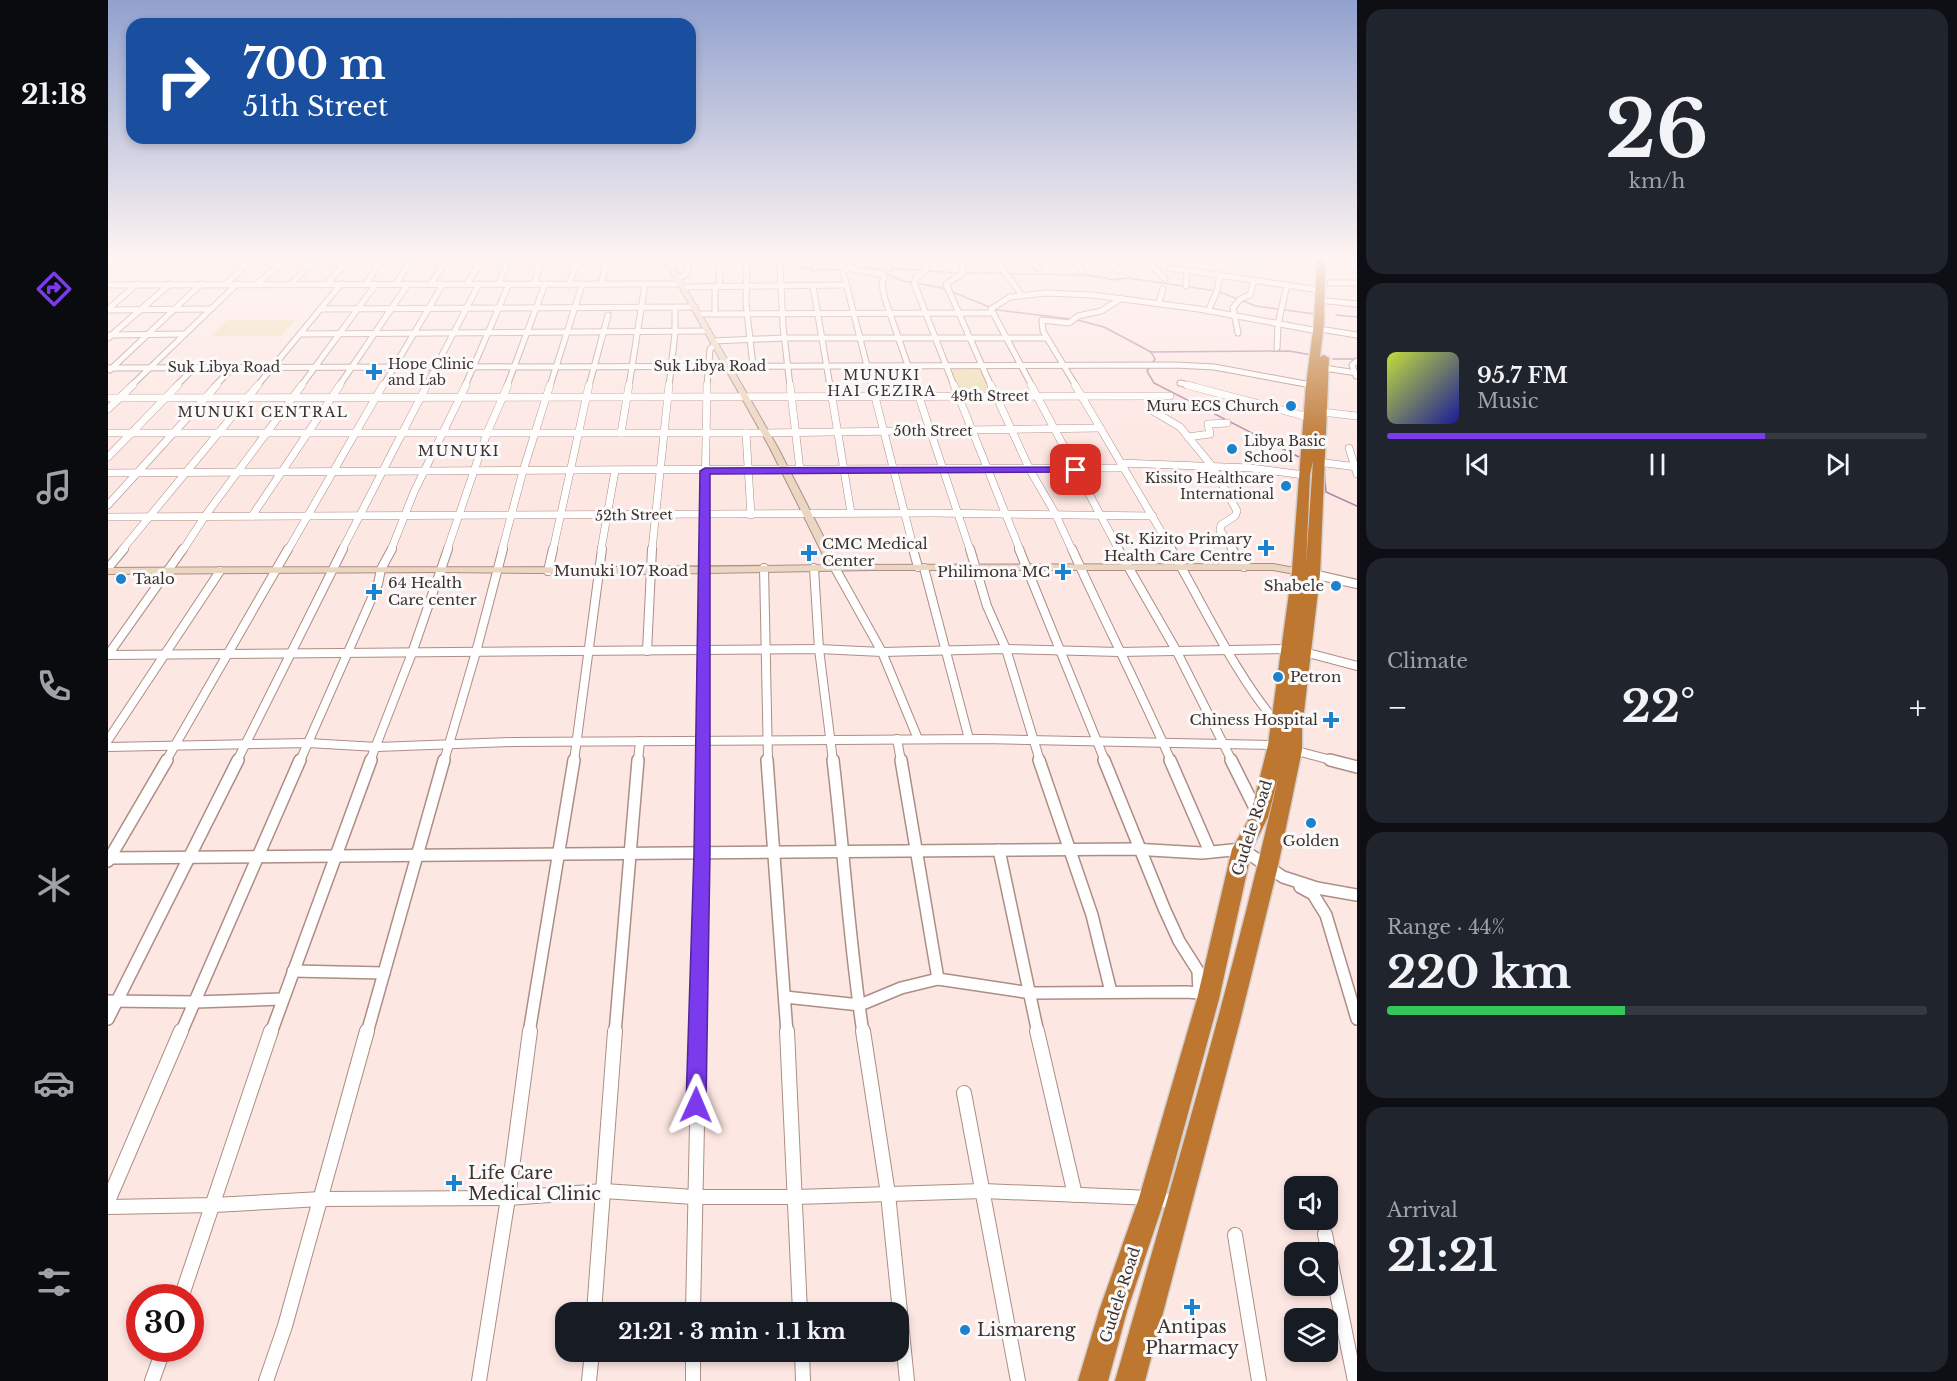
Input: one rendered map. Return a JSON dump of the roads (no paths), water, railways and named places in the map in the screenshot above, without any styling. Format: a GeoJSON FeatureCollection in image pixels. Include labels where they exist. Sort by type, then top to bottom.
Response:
{"type":"FeatureCollection","features":[{"type":"Feature","properties":{"kind":"highway","name":"Gudele Road"},"geometry":{"type":"LineString","coordinates":[[1315,415],[1311,385],[1323,322]]}},
{"type":"Feature","properties":{"kind":"highway","name":"Gudele Road"},"geometry":{"type":"LineString","coordinates":[[1130,1381],[1178,1203],[1275,872],[1284,741],[1306,573],[1311,469],[1307,459],[1324,368],[1322,331]]}},
{"type":"Feature","properties":{"kind":"highway","name":"Gudele Road"},"geometry":{"type":"LineString","coordinates":[[1093,1381],[1152,1198],[1242,849],[1259,816],[1284,741],[1293,729],[1296,650]]}},
{"type":"Feature","properties":{"kind":"main road"},"geometry":{"type":"LineString","coordinates":[[703,322],[765,433],[835,568]]}},
{"type":"Feature","properties":{"kind":"main road","name":"Munuki 107 Road"},"geometry":{"type":"LineString","coordinates":[[108,570],[653,571],[764,568],[1273,567],[1306,573]]}},
{"type":"Feature","properties":{"kind":"street"},"geometry":{"type":"LineString","coordinates":[[109,336],[125,322]]}},
{"type":"Feature","properties":{"kind":"street"},"geometry":{"type":"LineString","coordinates":[[109,369],[162,322]]}},
{"type":"Feature","properties":{"kind":"street"},"geometry":{"type":"LineString","coordinates":[[108,409],[197,322]]}},
{"type":"Feature","properties":{"kind":"street"},"geometry":{"type":"LineString","coordinates":[[108,570],[185,472],[310,322]]}},
{"type":"Feature","properties":{"kind":"street"},"geometry":{"type":"LineString","coordinates":[[108,655],[169,571],[205,516],[348,322]]}},
{"type":"Feature","properties":{"kind":"street"},"geometry":{"type":"LineString","coordinates":[[252,516],[382,322]]}},
{"type":"Feature","properties":{"kind":"street"},"geometry":{"type":"LineString","coordinates":[[108,859],[419,322]]}},
{"type":"Feature","properties":{"kind":"street"},"geometry":{"type":"LineString","coordinates":[[108,1019],[112,1001],[188,857],[459,322]]}},
{"type":"Feature","properties":{"kind":"street"},"geometry":{"type":"LineString","coordinates":[[108,1201],[257,856],[349,652],[378,584],[381,569],[396,542],[414,492],[444,433],[493,322]]}},
{"type":"Feature","properties":{"kind":"street"},"geometry":{"type":"LineString","coordinates":[[187,1284],[282,999],[412,653],[487,433],[516,367],[532,322]]}},
{"type":"Feature","properties":{"kind":"street"},"geometry":{"type":"LineString","coordinates":[[267,1381],[285,1326],[416,855],[476,652],[523,471],[537,433],[569,322]]}},
{"type":"Feature","properties":{"kind":"street"},"geometry":{"type":"LineString","coordinates":[[548,571],[586,398],[606,322]]}},
{"type":"Feature","properties":{"kind":"street"},"geometry":{"type":"LineString","coordinates":[[621,433],[639,322]]}},
{"type":"Feature","properties":{"kind":"street"},"geometry":{"type":"LineString","coordinates":[[647,651],[653,571],[654,515],[675,322]]}},
{"type":"Feature","properties":{"kind":"street"},"geometry":{"type":"LineString","coordinates":[[749,322],[753,366]]}},
{"type":"Feature","properties":{"kind":"street"},"geometry":{"type":"LineString","coordinates":[[783,322],[800,470]]}},
{"type":"Feature","properties":{"kind":"street"},"geometry":{"type":"LineString","coordinates":[[818,322],[851,513]]}},
{"type":"Feature","properties":{"kind":"street"},"geometry":{"type":"LineString","coordinates":[[856,322],[904,513],[969,739]]}},
{"type":"Feature","properties":{"kind":"street"},"geometry":{"type":"LineString","coordinates":[[893,322],[959,513],[987,606],[1006,649],[1033,741],[1092,915],[1111,992]]}},
{"type":"Feature","properties":{"kind":"street"},"geometry":{"type":"LineString","coordinates":[[785,997],[860,1005],[901,988],[938,979],[1031,993],[1111,992],[1204,996],[1198,971],[1179,941],[1140,849],[929,322]]}},
{"type":"Feature","properties":{"kind":"street"},"geometry":{"type":"LineString","coordinates":[[963,322],[1030,470],[1055,513],[1078,568],[1142,694],[1210,852]]}},
{"type":"Feature","properties":{"kind":"street"},"geometry":{"type":"LineString","coordinates":[[997,322],[1128,567],[1176,650],[1259,816]]}},
{"type":"Feature","properties":{"kind":"street"},"geometry":{"type":"LineString","coordinates":[[1043,322],[1046,338],[1153,516],[1228,650],[1284,741]]}},
{"type":"Feature","properties":{"kind":"street"},"geometry":{"type":"LineString","coordinates":[[1235,322],[1238,333]]}},
{"type":"Feature","properties":{"kind":"street"},"geometry":{"type":"LineString","coordinates":[[1264,322],[1357,335]]}},
{"type":"Feature","properties":{"kind":"street"},"geometry":{"type":"LineString","coordinates":[[1276,348],[1275,333],[1278,325]]}},
{"type":"Feature","properties":{"kind":"street"},"geometry":{"type":"LineString","coordinates":[[301,333],[708,332]]}},
{"type":"Feature","properties":{"kind":"street"},"geometry":{"type":"LineString","coordinates":[[109,336],[185,334]]}},
{"type":"Feature","properties":{"kind":"street"},"geometry":{"type":"LineString","coordinates":[[693,1302],[705,650],[703,515],[706,397],[710,349],[714,343],[750,339],[1046,338]]}},
{"type":"Feature","properties":{"kind":"street"},"geometry":{"type":"LineString","coordinates":[[1356,375],[1352,365],[1357,361]]}},
{"type":"Feature","properties":{"kind":"street","name":"Suk Libya Road"},"geometry":{"type":"LineString","coordinates":[[109,369],[946,365],[1214,367],[1311,385]]}},
{"type":"Feature","properties":{"kind":"street"},"geometry":{"type":"LineString","coordinates":[[108,505],[233,367]]}},
{"type":"Feature","properties":{"kind":"street"},"geometry":{"type":"LineString","coordinates":[[108,457],[195,368]]}},
{"type":"Feature","properties":{"kind":"street"},"geometry":{"type":"LineString","coordinates":[[1324,368],[1356,375]]}},
{"type":"Feature","properties":{"kind":"street"},"geometry":{"type":"LineString","coordinates":[[1180,383],[1315,415],[1357,416]]}},
{"type":"Feature","properties":{"kind":"street","name":"49th Street"},"geometry":{"type":"LineString","coordinates":[[108,398],[1170,396]]}},
{"type":"Feature","properties":{"kind":"street"},"geometry":{"type":"LineString","coordinates":[[1153,411],[1178,424],[1212,466],[1237,511],[1235,516],[1221,525],[1220,530],[1244,567]]}},
{"type":"Feature","properties":{"kind":"street"},"geometry":{"type":"LineString","coordinates":[[1188,437],[1209,434],[1208,424],[1227,423]]}},
{"type":"Feature","properties":{"kind":"street","name":"50th Street"},"geometry":{"type":"LineString","coordinates":[[108,434],[765,433],[1100,428]]}},
{"type":"Feature","properties":{"kind":"street"},"geometry":{"type":"LineString","coordinates":[[746,433],[751,515]]}},
{"type":"Feature","properties":{"kind":"street"},"geometry":{"type":"LineString","coordinates":[[1349,448],[1357,474]]}},
{"type":"Feature","properties":{"kind":"street"},"geometry":{"type":"LineString","coordinates":[[108,473],[475,470],[1076,470],[1123,466],[1311,469],[1355,467]]}},
{"type":"Feature","properties":{"kind":"street"},"geometry":{"type":"LineString","coordinates":[[479,1381],[508,1198],[520,1094],[577,741],[587,652],[601,571],[606,515],[615,471]]}},
{"type":"Feature","properties":{"kind":"street","name":"52th Street"},"geometry":{"type":"LineString","coordinates":[[108,517],[808,513],[1055,513],[1153,516]]}},
{"type":"Feature","properties":{"kind":"street"},"geometry":{"type":"LineString","coordinates":[[764,568],[766,740],[785,997],[800,1302]]}},
{"type":"Feature","properties":{"kind":"street"},"geometry":{"type":"LineString","coordinates":[[814,568],[819,649],[844,852],[851,953],[888,1194],[907,1381]]}},
{"type":"Feature","properties":{"kind":"street"},"geometry":{"type":"LineString","coordinates":[[835,568],[882,652],[918,739]]}},
{"type":"Feature","properties":{"kind":"street"},"geometry":{"type":"LineString","coordinates":[[108,740],[220,571]]}},
{"type":"Feature","properties":{"kind":"street"},"geometry":{"type":"LineString","coordinates":[[1306,573],[1357,584]]}},
{"type":"Feature","properties":{"kind":"street"},"geometry":{"type":"LineString","coordinates":[[108,655],[819,649],[882,652],[1006,649],[1119,652],[1296,650],[1357,666]]}},
{"type":"Feature","properties":{"kind":"street"},"geometry":{"type":"LineString","coordinates":[[897,739],[938,979]]}},
{"type":"Feature","properties":{"kind":"street"},"geometry":{"type":"LineString","coordinates":[[108,747],[308,744],[377,747],[577,741],[897,739],[1098,740],[1162,744],[1284,741],[1357,767]]}},
{"type":"Feature","properties":{"kind":"street"},"geometry":{"type":"LineString","coordinates":[[595,1302],[629,854],[640,741]]}},
{"type":"Feature","properties":{"kind":"street"},"geometry":{"type":"LineString","coordinates":[[108,859],[773,852],[916,853],[1140,849],[1231,852],[1242,849],[1313,894],[1326,915],[1357,1019]]}},
{"type":"Feature","properties":{"kind":"street"},"geometry":{"type":"LineString","coordinates":[[999,850],[1059,1133],[1075,1195]]}},
{"type":"Feature","properties":{"kind":"street"},"geometry":{"type":"LineString","coordinates":[[1275,872],[1317,888],[1357,896]]}},
{"type":"Feature","properties":{"kind":"street"},"geometry":{"type":"LineString","coordinates":[[293,971],[384,974]]}},
{"type":"Feature","properties":{"kind":"street"},"geometry":{"type":"LineString","coordinates":[[112,1001],[195,1002],[282,999]]}},
{"type":"Feature","properties":{"kind":"street"},"geometry":{"type":"LineString","coordinates":[[964,1094],[1018,1381]]}},
{"type":"Feature","properties":{"kind":"street"},"geometry":{"type":"LineString","coordinates":[[108,1207],[214,1205],[321,1199],[508,1198],[604,1191],[694,1197],[796,1197],[983,1191],[1152,1198],[1178,1203]]}},
{"type":"Feature","properties":{"kind":"street"},"geometry":{"type":"LineString","coordinates":[[1325,1234],[1355,1381]]}},
{"type":"Feature","properties":{"kind":"street"},"geometry":{"type":"LineString","coordinates":[[1235,1235],[1259,1381]]}},
{"type":"Feature","properties":{"kind":"street"},"geometry":{"type":"LineString","coordinates":[[152,1381],[159,1362]]}},
{"type":"Feature","properties":{"kind":"street"},"geometry":{"type":"LineString","coordinates":[[589,1381],[591,1362]]}},
{"type":"Feature","properties":{"kind":"street"},"geometry":{"type":"LineString","coordinates":[[693,1362],[693,1381]]}},
{"type":"Feature","properties":{"kind":"street"},"geometry":{"type":"LineString","coordinates":[[802,1362],[803,1381]]}},
{"type":"Feature","properties":{"kind":"waterway"},"geometry":{"type":"LineString","coordinates":[[1086,322],[1104,327],[1151,352]]}},
{"type":"Feature","properties":{"kind":"waterway"},"geometry":{"type":"LineString","coordinates":[[1151,352],[1289,351],[1312,355]]}},
{"type":"Feature","properties":{"kind":"waterway"},"geometry":{"type":"LineString","coordinates":[[1151,352],[1155,359],[1147,371],[1154,383],[1299,457]]}},
{"type":"Feature","properties":{"kind":"waterway"},"geometry":{"type":"LineString","coordinates":[[1333,359],[1357,359]]}},
{"type":"Feature","properties":{"kind":"waterway"},"geometry":{"type":"LineString","coordinates":[[1324,469],[1326,492],[1357,506]]}},
{"type":"Feature","properties":{"kind":"place","name":"Hope Clinic and Lab"},"geometry":{"type":"Point","coordinates":[374,372]}},
{"type":"Feature","properties":{"kind":"place","name":"Muru ECS Church"},"geometry":{"type":"Point","coordinates":[1291,406]}},
{"type":"Feature","properties":{"kind":"place","name":"Libya Basic School"},"geometry":{"type":"Point","coordinates":[1232,449]}},
{"type":"Feature","properties":{"kind":"place","name":"Kissito Healthcare International"},"geometry":{"type":"Point","coordinates":[1286,486]}},
{"type":"Feature","properties":{"kind":"place","name":"St. Kizito Primary Health Care Centre"},"geometry":{"type":"Point","coordinates":[1266,548]}},
{"type":"Feature","properties":{"kind":"place","name":"CMC Medical Center"},"geometry":{"type":"Point","coordinates":[809,553]}},
{"type":"Feature","properties":{"kind":"place","name":"Philimona MC"},"geometry":{"type":"Point","coordinates":[1063,572]}},
{"type":"Feature","properties":{"kind":"place","name":"Taalo"},"geometry":{"type":"Point","coordinates":[121,579]}},
{"type":"Feature","properties":{"kind":"place","name":"Shabele"},"geometry":{"type":"Point","coordinates":[1336,586]}},
{"type":"Feature","properties":{"kind":"place","name":"64 Health Care center"},"geometry":{"type":"Point","coordinates":[374,592]}},
{"type":"Feature","properties":{"kind":"place","name":"Petron"},"geometry":{"type":"Point","coordinates":[1278,677]}},
{"type":"Feature","properties":{"kind":"place","name":"Chiness Hospital"},"geometry":{"type":"Point","coordinates":[1331,720]}},
{"type":"Feature","properties":{"kind":"place","name":"Golden"},"geometry":{"type":"Point","coordinates":[1311,823]}},
{"type":"Feature","properties":{"kind":"place","name":"Life Care Medical Clinic"},"geometry":{"type":"Point","coordinates":[454,1183]}},
{"type":"Feature","properties":{"kind":"place","name":"Antipas Pharmacy"},"geometry":{"type":"Point","coordinates":[1192,1307]}},
{"type":"Feature","properties":{"kind":"place","name":"Lismareng"},"geometry":{"type":"Point","coordinates":[965,1330]}},
{"type":"Feature","properties":{"kind":"district","name":"MUNUKI HAI GEZIRA"},"geometry":{"type":"Point","coordinates":[882,384]}},
{"type":"Feature","properties":{"kind":"district","name":"MUNUKI CENTRAL"},"geometry":{"type":"Point","coordinates":[263,412]}},
{"type":"Feature","properties":{"kind":"district","name":"MUNUKI"},"geometry":{"type":"Point","coordinates":[459,451]}}]}
